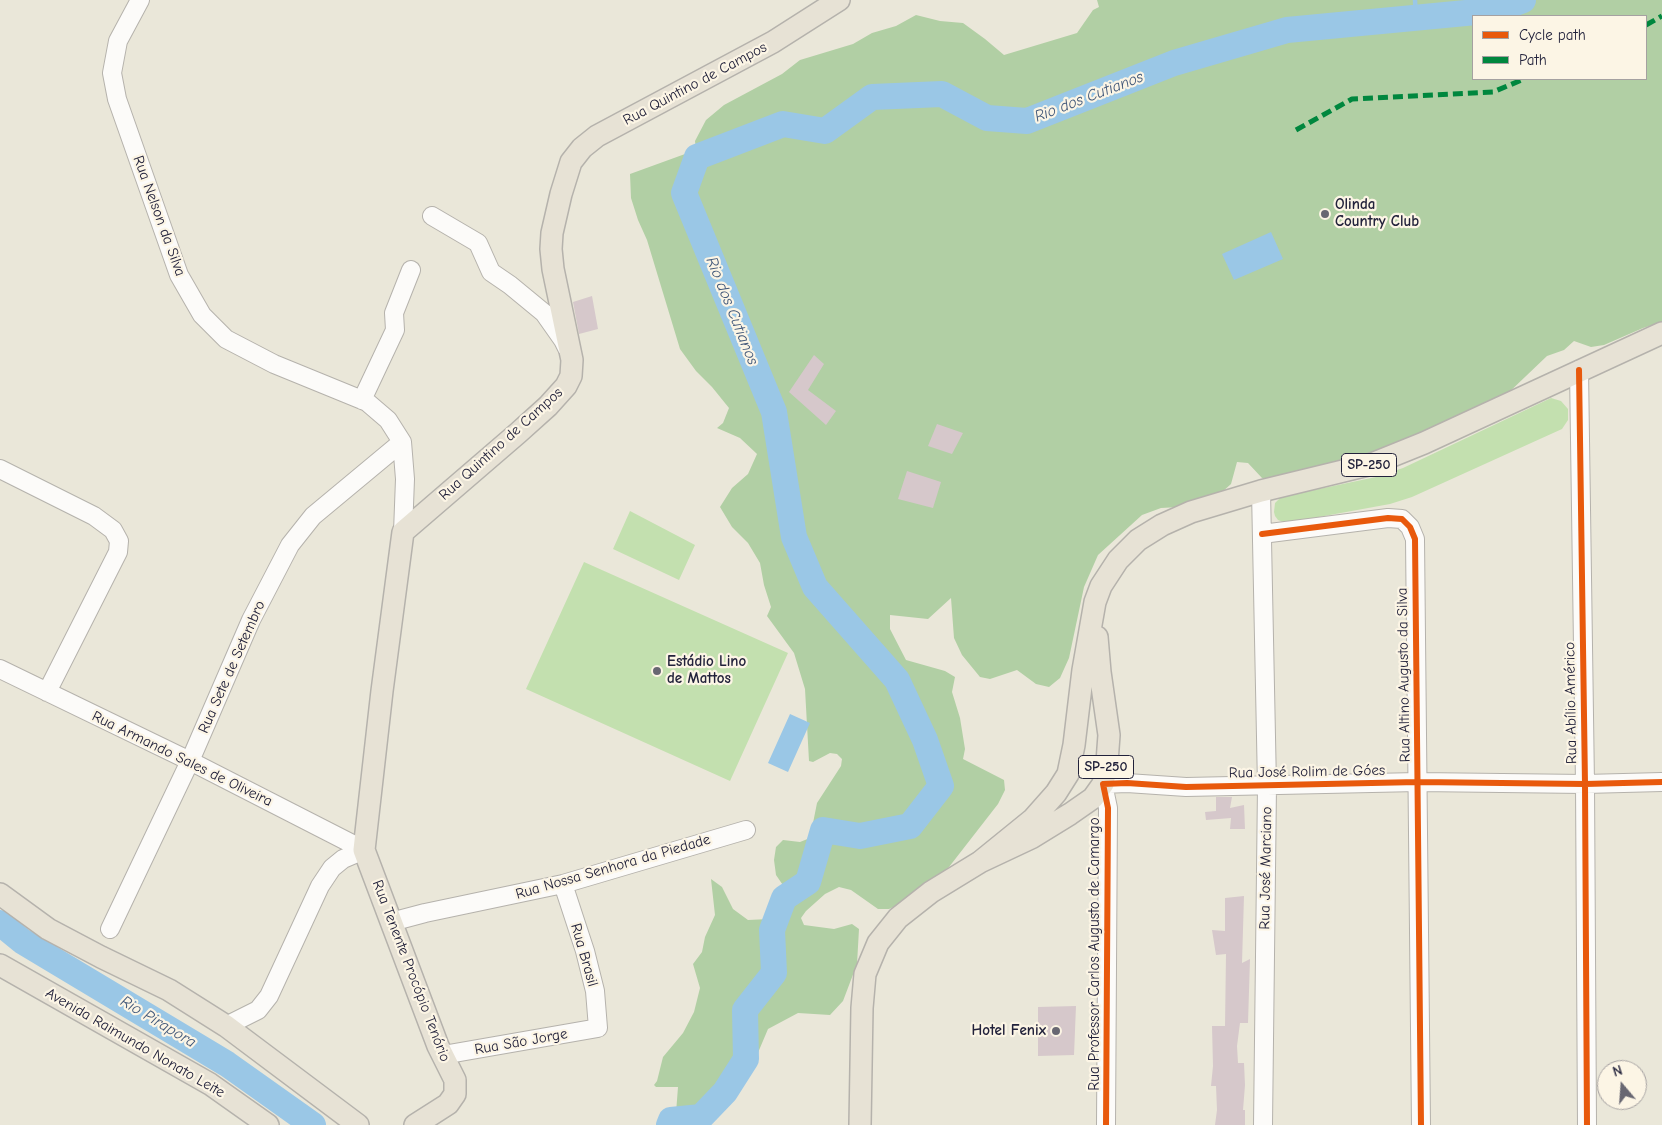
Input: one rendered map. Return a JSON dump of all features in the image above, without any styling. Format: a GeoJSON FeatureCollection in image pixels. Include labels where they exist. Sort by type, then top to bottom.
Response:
{"type":"FeatureCollection","features":[{"type":"Feature","properties":{"kind":"main road","name":"Rua Quintino de Campos"},"geometry":{"type":"LineString","coordinates":[[403,532],[548,406],[566,386],[571,376],[572,360],[552,270],[551,249],[552,233],[561,194],[571,162],[582,148],[597,136],[773,42],[839,0]]}},
{"type":"Feature","properties":{"kind":"main road","name":"SP-250"},"geometry":{"type":"LineString","coordinates":[[980,862],[1033,819],[1066,778],[1074,745],[1083,670],[1095,602],[1101,586],[1118,560],[1138,540],[1162,525],[1190,512],[1262,491],[1372,464],[1424,443],[1662,333]]}},
{"type":"Feature","properties":{"kind":"main road"},"geometry":{"type":"LineString","coordinates":[[364,850],[403,532]]}},
{"type":"Feature","properties":{"kind":"main road","name":"SP-250"},"geometry":{"type":"LineString","coordinates":[[858,1122],[865,974],[878,943],[898,918],[931,892],[980,862],[1031,838],[1088,802],[1099,792],[1103,784],[1107,762],[1108,734],[1100,672],[1095,602]]}},
{"type":"Feature","properties":{"kind":"main road"},"geometry":{"type":"LineString","coordinates":[[1088,802],[1076,800],[1072,797],[1067,791],[1066,778],[1086,774],[1103,784]]}},
{"type":"Feature","properties":{"kind":"main road","name":"Rua Tenente Procópio Tenório"},"geometry":{"type":"LineString","coordinates":[[364,850],[438,1046],[455,1080],[455,1094],[448,1104],[414,1125]]}},
{"type":"Feature","properties":{"kind":"main road"},"geometry":{"type":"LineString","coordinates":[[0,894],[48,929],[169,990],[226,1026],[358,1125]]}},
{"type":"Feature","properties":{"kind":"main road","name":"Avenida Raimundo Nonato Leite"},"geometry":{"type":"LineString","coordinates":[[0,965],[210,1084],[268,1125]]}},
{"type":"Feature","properties":{"kind":"street","name":"Rua Nelson da Silva"},"geometry":{"type":"LineString","coordinates":[[140,0],[118,41],[112,73],[117,99],[179,275],[202,314],[226,339],[274,364],[367,402],[388,420],[402,442],[404,479],[403,532]]}},
{"type":"Feature","properties":{"kind":"street"},"geometry":{"type":"LineString","coordinates":[[432,216],[478,243],[491,272],[510,285],[544,314],[563,340],[572,360]]}},
{"type":"Feature","properties":{"kind":"street"},"geometry":{"type":"LineString","coordinates":[[362,400],[395,330],[394,313],[411,270]]}},
{"type":"Feature","properties":{"kind":"street","name":"Rua Abílio Américo"},"geometry":{"type":"LineString","coordinates":[[1579,370],[1585,784],[1587,1125]]}},
{"type":"Feature","properties":{"kind":"street","name":"Rua Sete de Setembro"},"geometry":{"type":"LineString","coordinates":[[110,929],[190,761],[251,620],[290,545],[313,516],[402,442]]}},
{"type":"Feature","properties":{"kind":"street"},"geometry":{"type":"LineString","coordinates":[[0,469],[94,516],[113,530],[119,541],[118,552],[47,692]]}},
{"type":"Feature","properties":{"kind":"street","name":"Rua José Marciano"},"geometry":{"type":"LineString","coordinates":[[1262,491],[1266,786],[1263,1125]]}},
{"type":"Feature","properties":{"kind":"street","name":"Rua Altino Augusto da Silva"},"geometry":{"type":"LineString","coordinates":[[1262,534],[1388,518],[1402,519],[1410,527],[1415,539],[1421,1125]]}},
{"type":"Feature","properties":{"kind":"street","name":"Rua Armando Sales de Oliveira"},"geometry":{"type":"LineString","coordinates":[[0,669],[190,761],[364,850]]}},
{"type":"Feature","properties":{"kind":"street","name":"Rua José Rolim de Góes"},"geometry":{"type":"LineString","coordinates":[[1103,784],[1127,783],[1186,787],[1418,782],[1585,784],[1662,782]]}},
{"type":"Feature","properties":{"kind":"street","name":"Rua Professor Carlos Augusto de Camargo"},"geometry":{"type":"LineString","coordinates":[[1103,784],[1108,808],[1106,1125]]}},
{"type":"Feature","properties":{"kind":"street"},"geometry":{"type":"LineString","coordinates":[[1088,802],[1107,835]]}},
{"type":"Feature","properties":{"kind":"street","name":"Rua Nossa Senhora da Piedade"},"geometry":{"type":"LineString","coordinates":[[391,922],[563,884],[746,830]]}},
{"type":"Feature","properties":{"kind":"street"},"geometry":{"type":"LineString","coordinates":[[226,1026],[258,1010],[269,996],[320,886],[332,868],[343,859],[364,850]]}},
{"type":"Feature","properties":{"kind":"street","name":"Rua Brasil"},"geometry":{"type":"LineString","coordinates":[[563,884],[585,951],[595,991],[598,1028]]}},
{"type":"Feature","properties":{"kind":"street","name":"Rua São Jorge"},"geometry":{"type":"LineString","coordinates":[[443,1055],[598,1028]]}},
{"type":"Feature","properties":{"kind":"green space"},"geometry":{"type":"Polygon","coordinates":[[[1097,0],[1662,0],[1662,322],[1604,345],[1591,347],[1574,341],[1564,350],[1547,356],[1504,397],[1458,432],[1282,485],[1262,478],[1248,463],[1237,462],[1231,484],[1221,493],[1197,506],[1161,508],[1142,515],[1098,555],[1084,587],[1069,658],[1060,678],[1049,687],[1036,684],[1017,670],[990,679],[980,677],[962,655],[954,638],[951,598],[928,619],[890,615],[890,629],[906,660],[945,671],[955,677],[952,692],[960,718],[965,749],[963,759],[1004,780],[1005,790],[998,804],[949,867],[904,902],[889,909],[878,909],[851,890],[839,887],[825,894],[806,911],[801,918],[804,925],[834,929],[852,924],[859,929],[857,964],[843,1001],[830,1015],[798,1013],[768,1029],[757,1055],[735,1078],[713,1109],[695,1125],[684,1125],[676,1113],[678,1087],[656,1087],[654,1085],[657,1081],[663,1057],[683,1033],[694,1012],[700,988],[693,964],[702,952],[705,937],[715,915],[711,879],[722,887],[733,909],[748,920],[769,919],[784,906],[789,894],[776,875],[774,860],[776,847],[783,840],[800,842],[810,838],[817,803],[841,766],[842,759],[837,754],[830,753],[813,762],[809,761],[805,689],[794,653],[767,616],[771,607],[760,563],[748,543],[732,527],[720,507],[732,488],[748,474],[757,454],[740,438],[717,428],[723,423],[729,408],[696,371],[680,349],[647,240],[631,198],[630,174],[696,150],[695,141],[706,120],[724,105],[782,74],[800,60],[853,44],[872,33],[896,26],[916,15],[940,21],[963,23],[1004,55],[1077,33],[1093,10],[1099,7],[1097,0]]]}},
{"type":"Feature","properties":{"kind":"green space"},"geometry":{"type":"Polygon","coordinates":[[[1551,398],[1561,401],[1568,409],[1568,420],[1562,429],[1412,497],[1390,504],[1286,523],[1278,520],[1275,516],[1275,503],[1281,497],[1376,477],[1403,468],[1551,398]]]}},
{"type":"Feature","properties":{"kind":"green space"},"geometry":{"type":"Polygon","coordinates":[[[630,511],[695,545],[679,580],[613,549],[630,511]]]}},
{"type":"Feature","properties":{"kind":"green space","name":"Estádio Lino de Mattos"},"geometry":{"type":"Polygon","coordinates":[[[584,562],[788,653],[730,781],[526,689],[584,562]]]}},
{"type":"Feature","properties":{"kind":"water"},"geometry":{"type":"Polygon","coordinates":[[[1271,232],[1283,259],[1234,280],[1222,254],[1271,232]]]}},
{"type":"Feature","properties":{"kind":"water"},"geometry":{"type":"Polygon","coordinates":[[[790,714],[810,723],[788,772],[768,763],[790,714]]]}},
{"type":"Feature","properties":{"kind":"building"},"geometry":{"type":"Polygon","coordinates":[[[592,296],[598,329],[579,334],[573,302],[592,296]]]}},
{"type":"Feature","properties":{"kind":"building"},"geometry":{"type":"Polygon","coordinates":[[[814,355],[824,364],[808,390],[836,411],[826,425],[789,392],[814,355]]]}},
{"type":"Feature","properties":{"kind":"building"},"geometry":{"type":"Polygon","coordinates":[[[937,424],[963,433],[952,454],[928,446],[937,424]]]}},
{"type":"Feature","properties":{"kind":"building"},"geometry":{"type":"Polygon","coordinates":[[[907,471],[941,482],[933,508],[898,499],[907,471]]]}},
{"type":"Feature","properties":{"kind":"building"},"geometry":{"type":"Polygon","coordinates":[[[1216,797],[1232,797],[1230,808],[1244,805],[1245,829],[1230,829],[1231,818],[1206,820],[1205,812],[1216,811],[1216,797]]]}},
{"type":"Feature","properties":{"kind":"building"},"geometry":{"type":"Polygon","coordinates":[[[1244,896],[1242,963],[1250,959],[1248,1023],[1240,1023],[1237,1046],[1238,1063],[1244,1063],[1243,1110],[1245,1110],[1245,1125],[1215,1125],[1217,1110],[1216,1086],[1211,1086],[1213,1066],[1212,1026],[1225,1026],[1226,954],[1216,955],[1212,930],[1225,931],[1225,898],[1244,896]]]}},
{"type":"Feature","properties":{"kind":"building","name":"Hotel Fenix"},"geometry":{"type":"Polygon","coordinates":[[[1076,1006],[1074,1055],[1038,1056],[1038,1007],[1076,1006]]]}},
{"type":"Feature","properties":{"kind":"waterway"},"geometry":{"type":"LineString","coordinates":[[1415,0],[1416,18]]}},
{"type":"Feature","properties":{"kind":"waterway","name":"Rio dos Cutianos"},"geometry":{"type":"LineString","coordinates":[[669,1125],[671,1120],[701,1117],[725,1092],[746,1059],[745,1010],[774,973],[772,930],[784,898],[808,882],[823,830],[860,836],[910,826],[941,786],[925,740],[897,680],[815,587],[794,537],[774,412],[684,193],[697,157],[783,124],[825,131],[872,97],[942,94],[987,118],[1027,121],[1174,63],[1287,30],[1497,10],[1523,0]]}},
{"type":"Feature","properties":{"kind":"waterway","name":"Rio Pirapora"},"geometry":{"type":"LineString","coordinates":[[0,923],[22,941],[227,1064],[313,1125]]}},
{"type":"Feature","properties":{"kind":"marked path"},"geometry":{"type":"LineString","coordinates":[[1647,24],[1662,16]]}},
{"type":"Feature","properties":{"kind":"marked path"},"geometry":{"type":"LineString","coordinates":[[1296,130],[1352,99],[1493,92],[1522,80]]}},
{"type":"Feature","properties":{"kind":"cycle path"},"geometry":{"type":"LineString","coordinates":[[1579,370],[1585,784],[1587,1125]]}},
{"type":"Feature","properties":{"kind":"cycle path"},"geometry":{"type":"LineString","coordinates":[[1262,534],[1388,518],[1402,519],[1410,527],[1415,539],[1421,1125]]}},
{"type":"Feature","properties":{"kind":"cycle path"},"geometry":{"type":"LineString","coordinates":[[1106,1125],[1108,808],[1103,784],[1127,783],[1186,787],[1418,782],[1585,784],[1662,782]]}},
{"type":"Feature","properties":{"kind":"place","name":"Olinda Country Club"},"geometry":{"type":"Point","coordinates":[1325,214]}},
{"type":"Feature","properties":{"kind":"place","name":"Estádio Lino de Mattos"},"geometry":{"type":"Point","coordinates":[657,671]}},
{"type":"Feature","properties":{"kind":"place","name":"Hotel Fenix"},"geometry":{"type":"Point","coordinates":[1056,1031]}}]}
